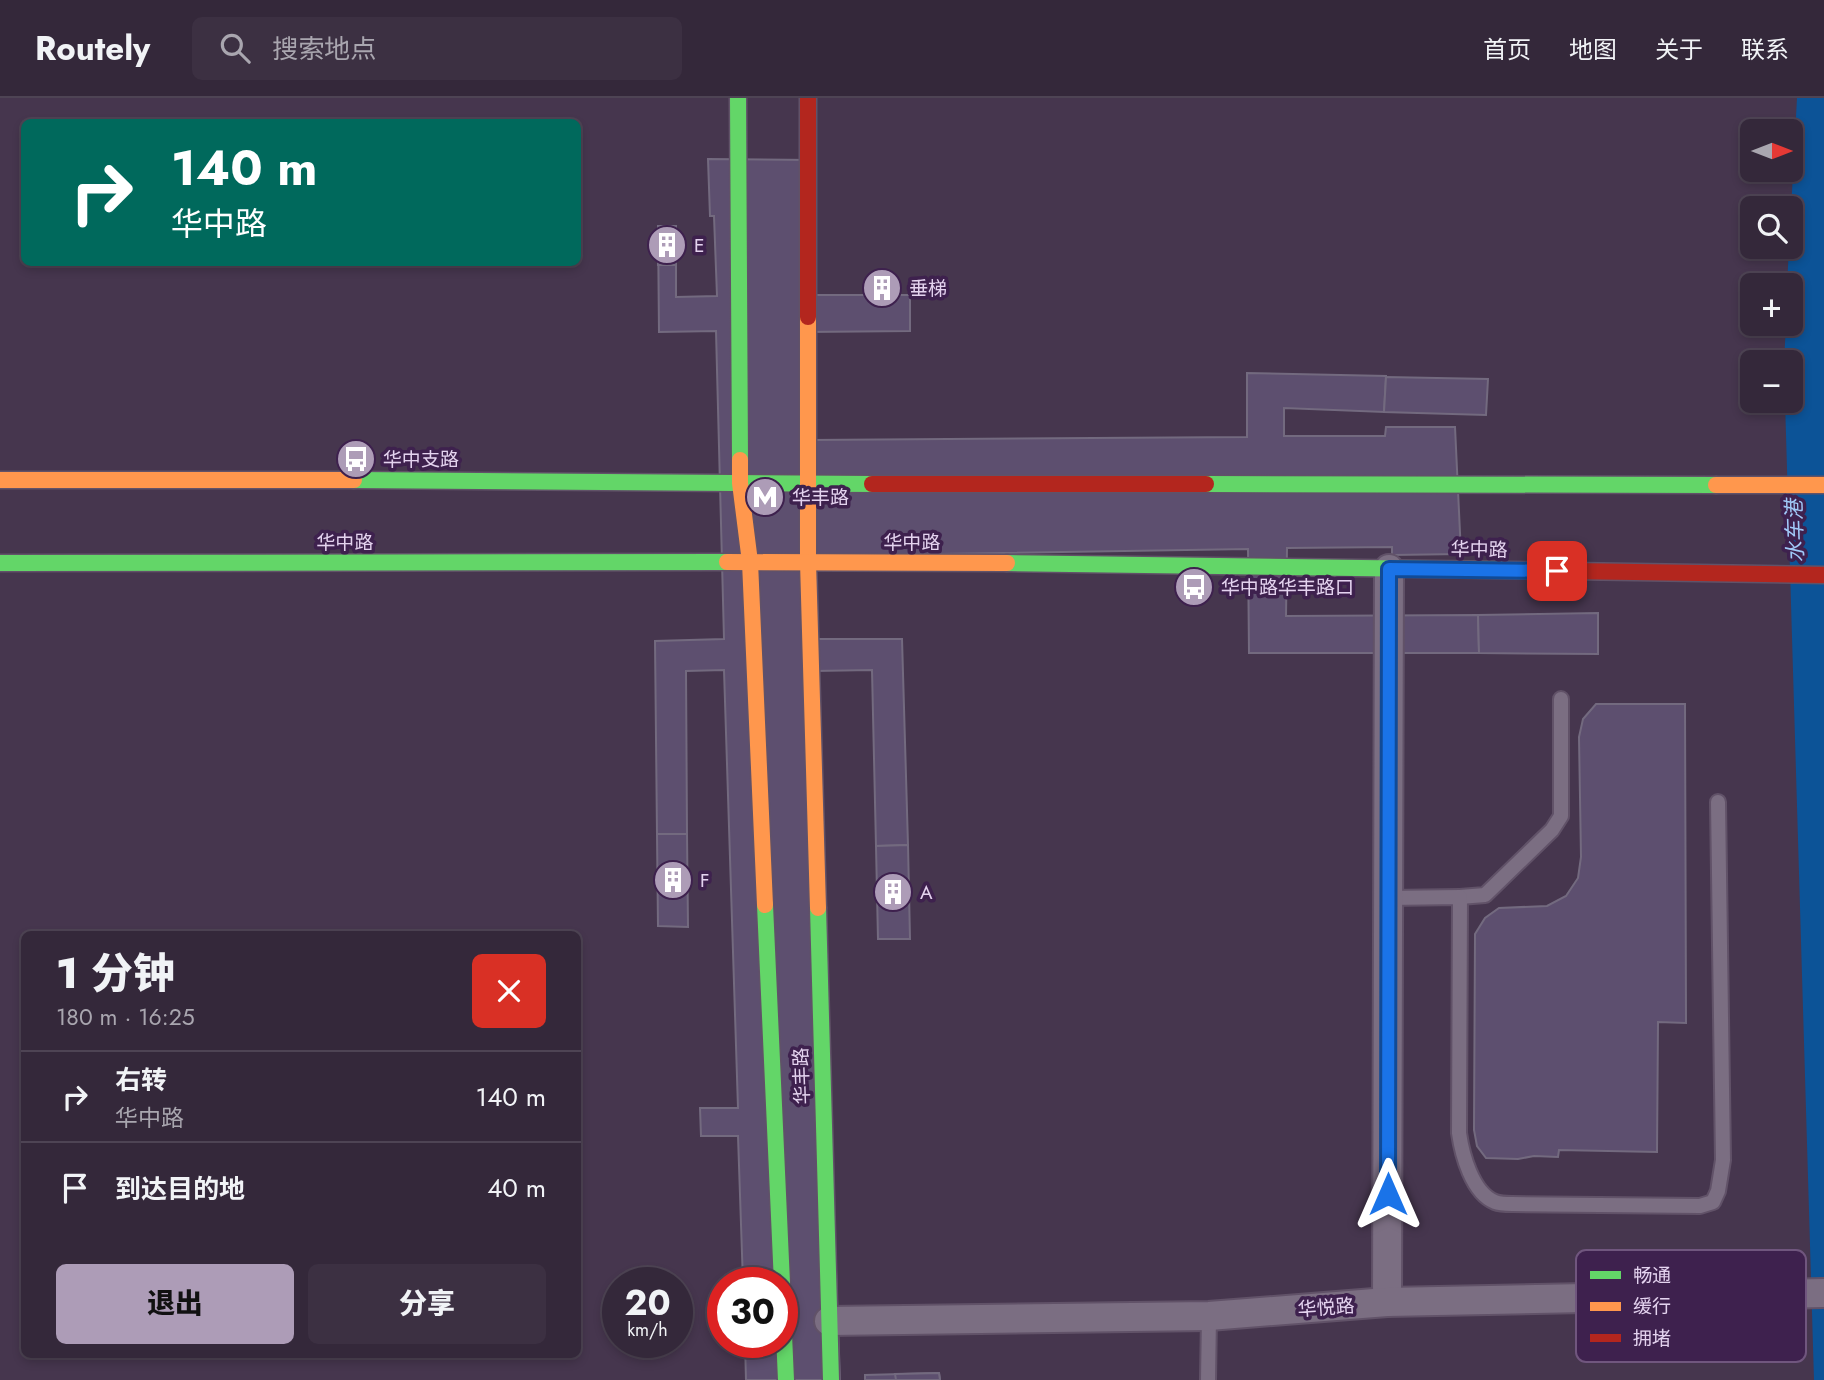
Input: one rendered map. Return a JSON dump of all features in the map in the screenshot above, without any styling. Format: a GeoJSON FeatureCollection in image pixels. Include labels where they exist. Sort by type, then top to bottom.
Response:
{"type":"FeatureCollection","features":[{"type":"Feature","properties":{"kind":"main road","name":"华丰路"},"geometry":{"type":"LineString","coordinates":[[738,98],[740,483],[750,562],[781,1267]]}},
{"type":"Feature","properties":{"kind":"main road","name":"华丰路"},"geometry":{"type":"LineString","coordinates":[[808,98],[808,562],[831,1380]]}},
{"type":"Feature","properties":{"kind":"main road"},"geometry":{"type":"LineString","coordinates":[[0,480],[1824,485]]}},
{"type":"Feature","properties":{"kind":"main road","name":"华中路"},"geometry":{"type":"LineString","coordinates":[[0,563],[808,562],[1824,575]]}},
{"type":"Feature","properties":{"kind":"main road"},"geometry":{"type":"LineString","coordinates":[[785,1358],[786,1380]]}},
{"type":"Feature","properties":{"kind":"street"},"geometry":{"type":"LineString","coordinates":[[1387,1302],[1389,569]]}},
{"type":"Feature","properties":{"kind":"street","name":"华悦路"},"geometry":{"type":"LineString","coordinates":[[829,1321],[1209,1316],[1387,1302],[1576,1298]]}},
{"type":"Feature","properties":{"kind":"lane"},"geometry":{"type":"LineString","coordinates":[[1388,898],[1485,895],[1552,830],[1561,816],[1561,698]]}},
{"type":"Feature","properties":{"kind":"lane"},"geometry":{"type":"LineString","coordinates":[[1460,897],[1459,1133],[1462,1159],[1476,1184],[1493,1202],[1512,1204],[1700,1206],[1713,1202],[1718,1191],[1723,1160],[1718,802]]}},
{"type":"Feature","properties":{"kind":"lane"},"geometry":{"type":"LineString","coordinates":[[1208,1380],[1209,1316]]}},
{"type":"Feature","properties":{"kind":"water","name":"水车港"},"geometry":{"type":"Polygon","coordinates":[[[1797,98],[1824,98],[1824,1380],[1814,1380],[1785,413],[1803,413],[1803,350],[1785,350],[1785,336],[1803,336],[1803,273],[1788,273],[1788,259],[1803,259],[1803,196],[1792,196],[1793,182],[1803,182],[1803,119],[1796,119],[1797,98]]]}},
{"type":"Feature","properties":{"kind":"building","name":"华丰路"},"geometry":{"type":"Polygon","coordinates":[[[708,159],[811,160],[806,295],[910,295],[910,331],[806,332],[809,440],[1247,437],[1247,373],[1386,376],[1384,412],[1284,408],[1284,436],[1385,436],[1386,427],[1455,427],[1461,554],[1392,555],[1392,547],[1287,548],[1286,616],[1478,615],[1479,653],[1249,653],[1248,549],[810,556],[812,639],[902,639],[908,845],[876,846],[872,670],[814,671],[840,1380],[746,1380],[745,1358],[798,1358],[798,1267],[742,1267],[738,1136],[701,1136],[700,1108],[738,1108],[724,670],[686,671],[687,834],[657,834],[655,641],[724,639],[716,331],[659,332],[658,226],[676,226],[676,297],[717,296],[714,216],[710,216],[708,159]]]}},
{"type":"Feature","properties":{"kind":"building","name":"E"},"geometry":{"type":"Polygon","coordinates":[[[658,226],[676,226],[676,265],[658,265],[658,226]]]}},
{"type":"Feature","properties":{"kind":"building","name":"垂梯"},"geometry":{"type":"Polygon","coordinates":[[[873,282],[891,282],[891,295],[873,295],[873,282]]]}},
{"type":"Feature","properties":{"kind":"building"},"geometry":{"type":"Polygon","coordinates":[[[1386,377],[1488,379],[1486,415],[1384,412],[1386,377]]]}},
{"type":"Feature","properties":{"kind":"building"},"geometry":{"type":"Polygon","coordinates":[[[1598,613],[1598,654],[1479,653],[1478,615],[1598,613]]]}},
{"type":"Feature","properties":{"kind":"building"},"geometry":{"type":"Polygon","coordinates":[[[1596,704],[1685,704],[1686,1023],[1658,1022],[1657,1152],[1559,1150],[1558,1157],[1486,1158],[1477,1146],[1474,1130],[1475,934],[1485,918],[1499,908],[1547,906],[1566,896],[1578,878],[1581,857],[1579,737],[1583,719],[1596,704]]]}},
{"type":"Feature","properties":{"kind":"building","name":"F"},"geometry":{"type":"Polygon","coordinates":[[[657,834],[687,834],[688,927],[658,926],[657,834]]]}},
{"type":"Feature","properties":{"kind":"building","name":"A"},"geometry":{"type":"Polygon","coordinates":[[[908,845],[910,939],[878,939],[876,846],[908,845]]]}},
{"type":"Feature","properties":{"kind":"building"},"geometry":{"type":"Polygon","coordinates":[[[939,1373],[940,1380],[865,1380],[865,1375],[939,1373]]]}},
{"type":"Feature","properties":{"kind":"building"},"geometry":{"type":"Polygon","coordinates":[[[939,1373],[940,1380],[896,1380],[895,1374],[939,1373]]]}},
{"type":"Feature","properties":{"kind":"traffic: fast"},"geometry":{"type":"LineString","coordinates":[[738,98],[740,460]]}},
{"type":"Feature","properties":{"kind":"traffic: fast"},"geometry":{"type":"LineString","coordinates":[[354,480],[872,484]]}},
{"type":"Feature","properties":{"kind":"traffic: fast"},"geometry":{"type":"LineString","coordinates":[[1206,484],[1716,485]]}},
{"type":"Feature","properties":{"kind":"traffic: fast"},"geometry":{"type":"LineString","coordinates":[[0,563],[727,562]]}},
{"type":"Feature","properties":{"kind":"traffic: fast"},"geometry":{"type":"LineString","coordinates":[[1007,563],[1570,571]]}},
{"type":"Feature","properties":{"kind":"traffic: fast"},"geometry":{"type":"LineString","coordinates":[[765,905],[781,1267]]}},
{"type":"Feature","properties":{"kind":"traffic: fast"},"geometry":{"type":"LineString","coordinates":[[818,908],[831,1380]]}},
{"type":"Feature","properties":{"kind":"traffic: fast"},"geometry":{"type":"LineString","coordinates":[[785,1358],[786,1380]]}},
{"type":"Feature","properties":{"kind":"traffic: slow"},"geometry":{"type":"LineString","coordinates":[[808,317],[808,562],[818,908]]}},
{"type":"Feature","properties":{"kind":"traffic: slow"},"geometry":{"type":"LineString","coordinates":[[740,460],[740,483],[750,562],[765,905]]}},
{"type":"Feature","properties":{"kind":"traffic: slow"},"geometry":{"type":"LineString","coordinates":[[0,480],[354,480]]}},
{"type":"Feature","properties":{"kind":"traffic: slow"},"geometry":{"type":"LineString","coordinates":[[1716,485],[1824,485]]}},
{"type":"Feature","properties":{"kind":"traffic: slow"},"geometry":{"type":"LineString","coordinates":[[727,562],[1007,563]]}},
{"type":"Feature","properties":{"kind":"traffic: jam"},"geometry":{"type":"LineString","coordinates":[[808,98],[808,317]]}},
{"type":"Feature","properties":{"kind":"traffic: jam"},"geometry":{"type":"LineString","coordinates":[[872,484],[1206,484]]}},
{"type":"Feature","properties":{"kind":"traffic: jam"},"geometry":{"type":"LineString","coordinates":[[1570,571],[1824,575]]}},
{"type":"Feature","properties":{"kind":"place","name":"E"},"geometry":{"type":"Point","coordinates":[667,245]}},
{"type":"Feature","properties":{"kind":"place","name":"垂梯"},"geometry":{"type":"Point","coordinates":[882,288]}},
{"type":"Feature","properties":{"kind":"place","name":"华中支路"},"geometry":{"type":"Point","coordinates":[356,459]}},
{"type":"Feature","properties":{"kind":"place","name":"华丰路"},"geometry":{"type":"Point","coordinates":[765,497]}},
{"type":"Feature","properties":{"kind":"place","name":"华中路华丰路口"},"geometry":{"type":"Point","coordinates":[1194,587]}},
{"type":"Feature","properties":{"kind":"place","name":"F"},"geometry":{"type":"Point","coordinates":[673,880]}},
{"type":"Feature","properties":{"kind":"place","name":"A"},"geometry":{"type":"Point","coordinates":[893,892]}},
{"type":"Feature","properties":{"kind":"route"},"geometry":{"type":"LineString","coordinates":[[1388,1194],[1389,569],[1557,571]]}}]}
